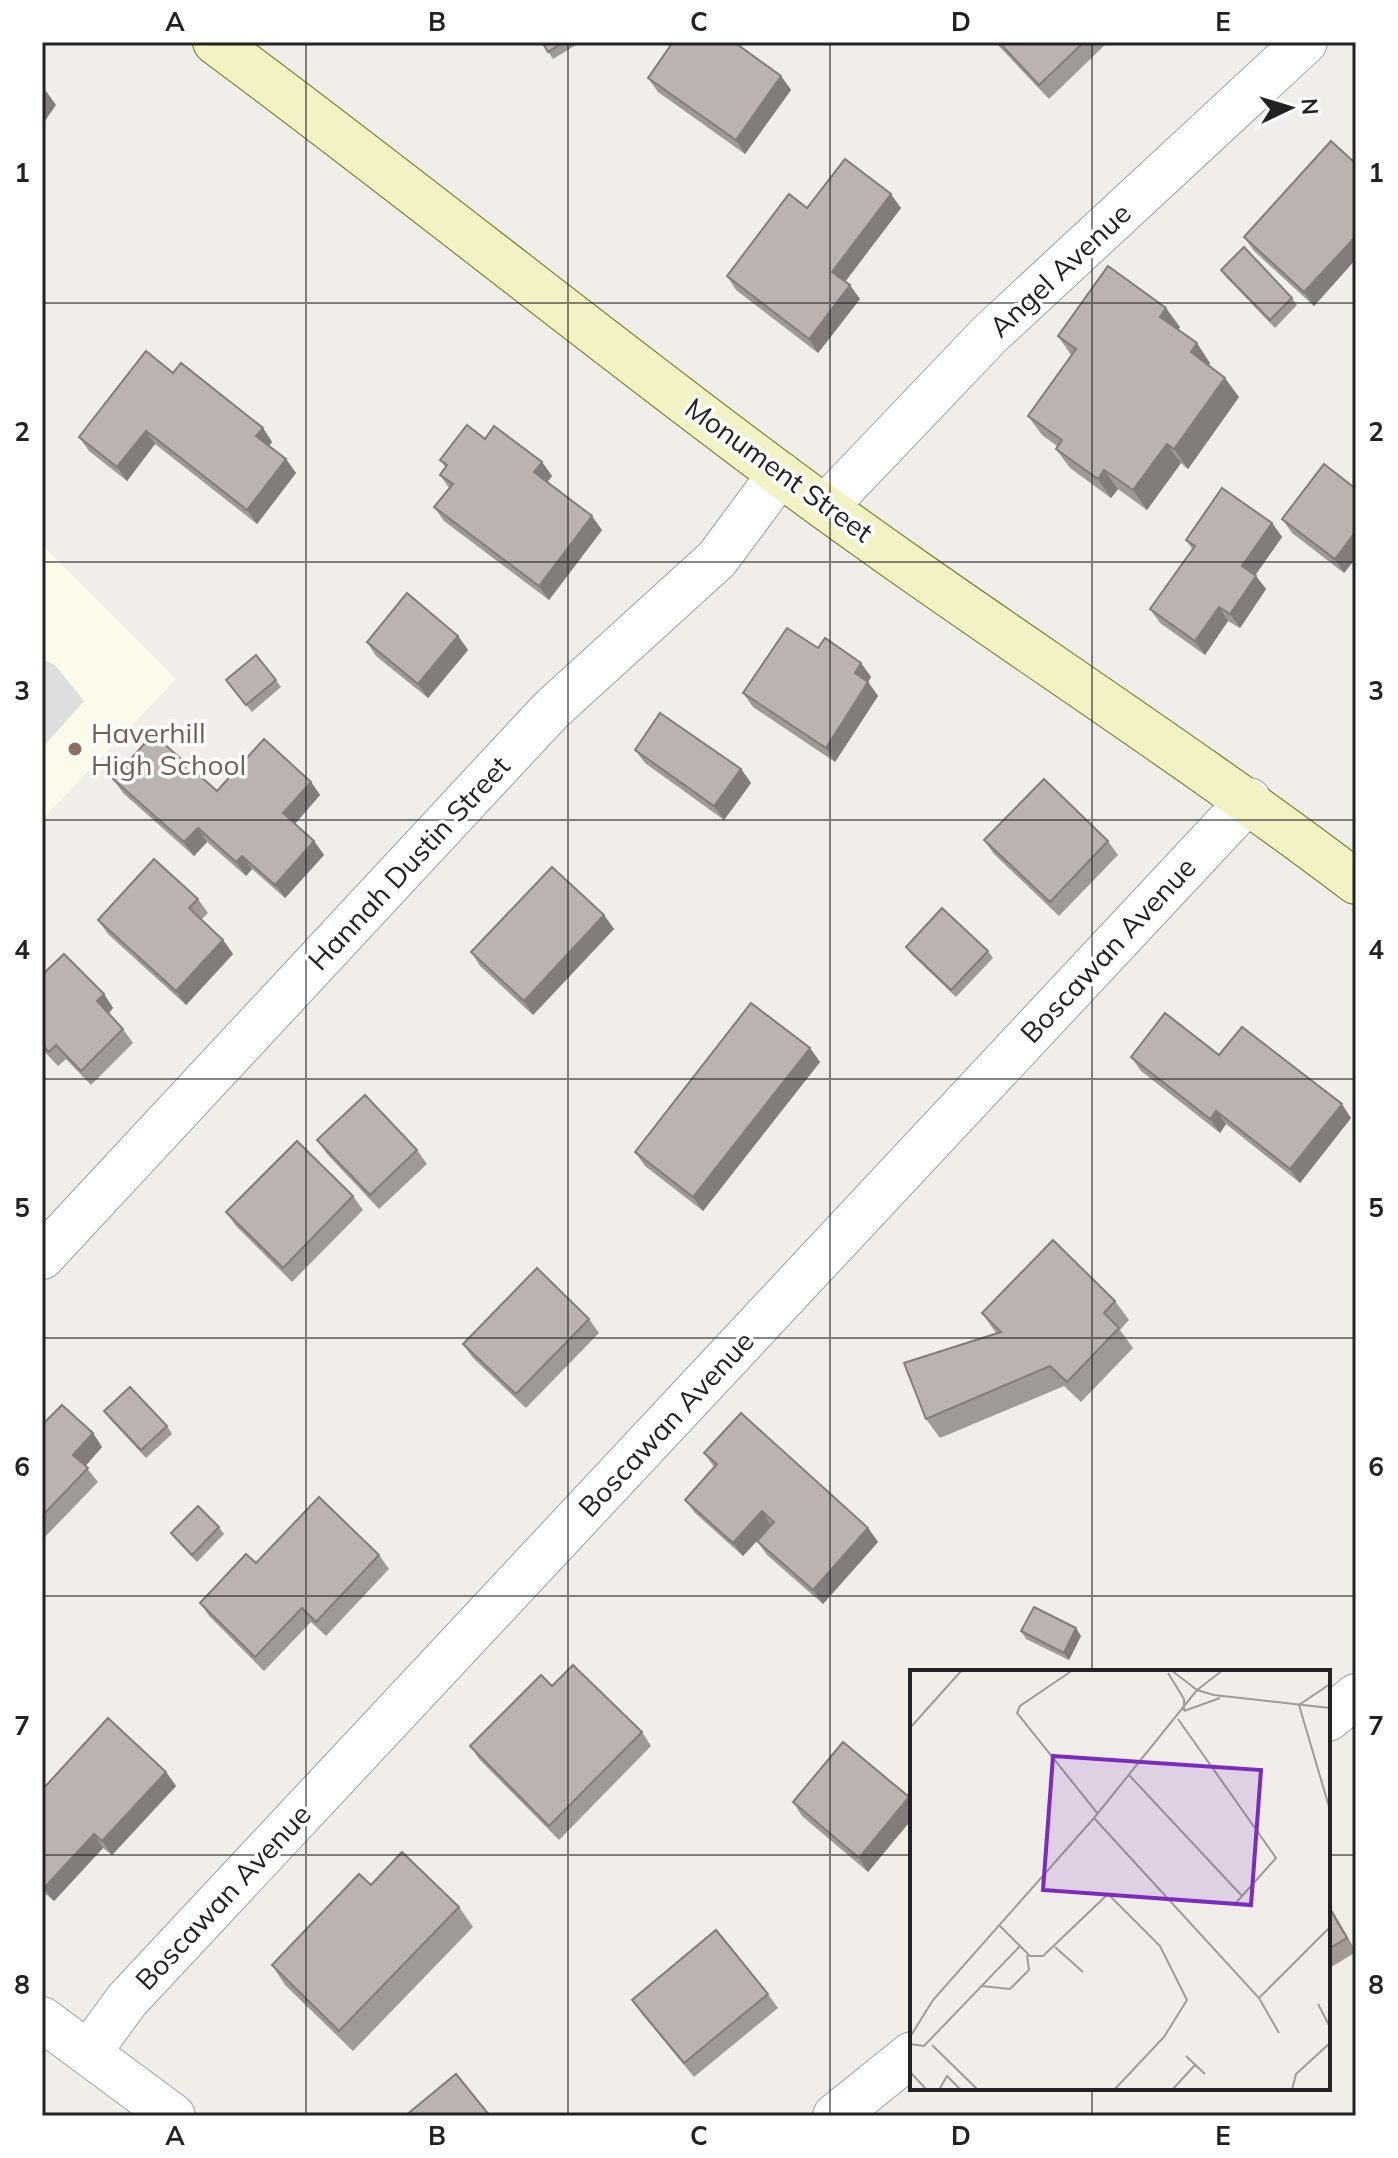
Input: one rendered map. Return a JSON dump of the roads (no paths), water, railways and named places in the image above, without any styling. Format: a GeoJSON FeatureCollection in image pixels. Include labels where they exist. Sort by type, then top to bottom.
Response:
{"type":"FeatureCollection","features":[{"type":"Feature","properties":{"kind":"main road","name":"Monument Street"},"geometry":{"type":"LineString","coordinates":[[215,42],[780,474],[1249,800],[1356,882]]}},
{"type":"Feature","properties":{"kind":"street","name":"Angel Avenue"},"geometry":{"type":"LineString","coordinates":[[825,507],[990,334],[1305,42]]}},
{"type":"Feature","properties":{"kind":"street","name":"Hannah Dustin Street"},"geometry":{"type":"LineString","coordinates":[[42,1257],[551,710],[717,559],[780,474]]}},
{"type":"Feature","properties":{"kind":"street","name":"Boscawan Avenue"},"geometry":{"type":"LineString","coordinates":[[89,2052],[127,2000],[1249,800]]}},
{"type":"Feature","properties":{"kind":"street"},"geometry":{"type":"LineString","coordinates":[[1330,1717],[1356,1696]]}},
{"type":"Feature","properties":{"kind":"street"},"geometry":{"type":"LineString","coordinates":[[42,2019],[173,2116]]}},
{"type":"Feature","properties":{"kind":"street"},"geometry":{"type":"LineString","coordinates":[[835,2116],[910,2056]]}},
{"type":"Feature","properties":{"kind":"place","name":"Haverhill High School"},"geometry":{"type":"Point","coordinates":[75,749]}}]}
